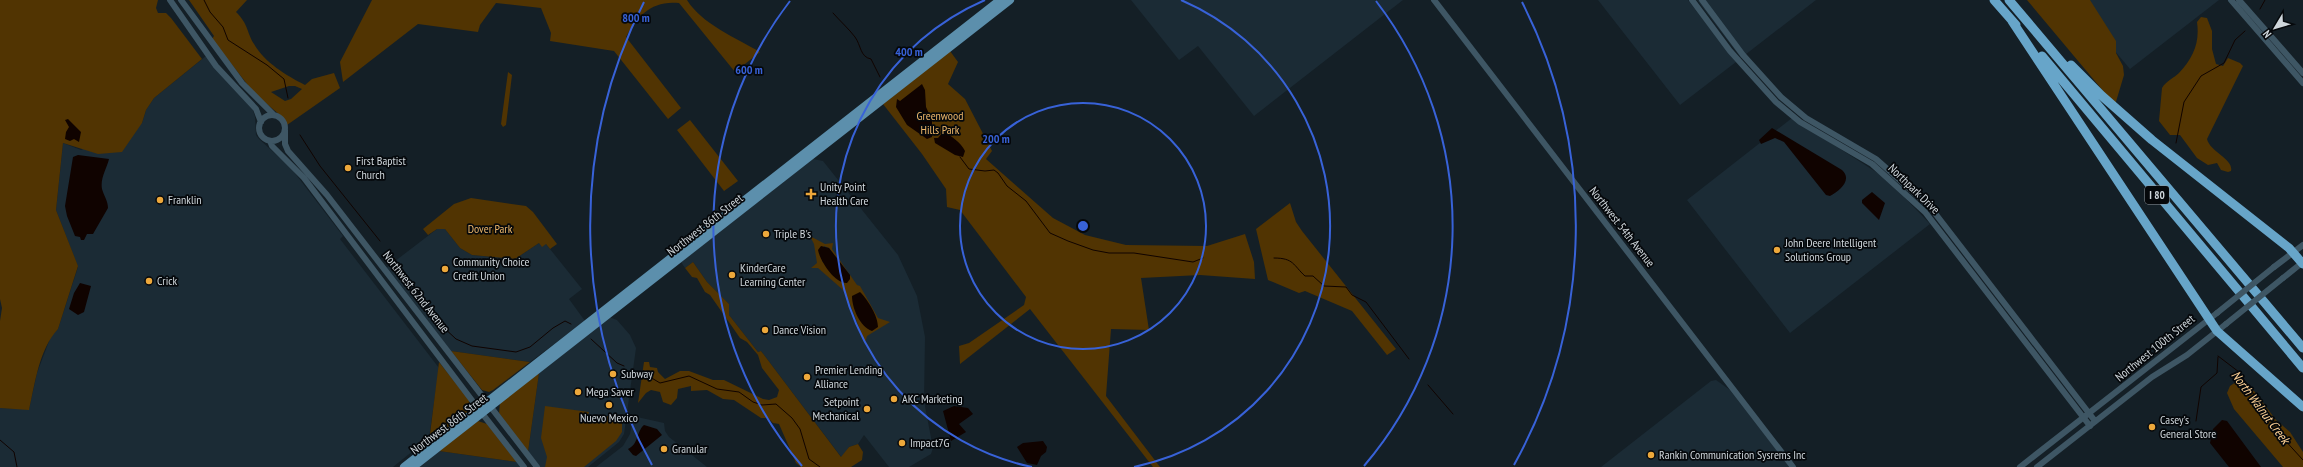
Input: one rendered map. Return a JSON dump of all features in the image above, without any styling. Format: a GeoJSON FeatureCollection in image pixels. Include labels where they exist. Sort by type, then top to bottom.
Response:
{"type":"FeatureCollection","features":[{"type":"Feature","properties":{"kind":"highway","name":"I 80"},"geometry":{"type":"LineString","coordinates":[[1994,0],[2303,368]]}},
{"type":"Feature","properties":{"kind":"highway","name":"I 80"},"geometry":{"type":"LineString","coordinates":[[2009,0],[2303,348]]}},
{"type":"Feature","properties":{"kind":"highway"},"geometry":{"type":"LineString","coordinates":[[2021,14],[2128,120],[2293,253],[2303,263]]}},
{"type":"Feature","properties":{"kind":"highway"},"geometry":{"type":"LineString","coordinates":[[2012,20],[2218,331],[2303,407]]}},
{"type":"Feature","properties":{"kind":"main road","name":"Northwest 86th Street"},"geometry":{"type":"LineString","coordinates":[[490,404],[1000,0]]}},
{"type":"Feature","properties":{"kind":"main road","name":"Northwest 86th Street"},"geometry":{"type":"LineString","coordinates":[[404,467],[490,404],[1010,0]]}},
{"type":"Feature","properties":{"kind":"main road","name":"Northwest 86th Street"},"geometry":{"type":"LineString","coordinates":[[413,467],[480,411]]}},
{"type":"Feature","properties":{"kind":"street"},"geometry":{"type":"LineString","coordinates":[[170,0],[216,66],[256,109],[261,122]]}},
{"type":"Feature","properties":{"kind":"street"},"geometry":{"type":"LineString","coordinates":[[181,0],[242,83],[274,115],[282,120],[285,130],[280,139],[270,141],[262,136],[259,126],[261,122],[269,115],[274,115]]}},
{"type":"Feature","properties":{"kind":"street","name":"Northwest 54th Avenue"},"geometry":{"type":"LineString","coordinates":[[1434,0],[1793,467]]}},
{"type":"Feature","properties":{"kind":"street","name":"Northpark Drive"},"geometry":{"type":"LineString","coordinates":[[1692,0],[1730,51],[1776,102],[1800,122],[1872,164],[1925,212],[2090,426]]}},
{"type":"Feature","properties":{"kind":"street","name":"Northpark Drive"},"geometry":{"type":"LineString","coordinates":[[1702,0],[1743,55],[1781,97],[1806,118],[1876,159],[1931,208],[2095,421]]}},
{"type":"Feature","properties":{"kind":"street"},"geometry":{"type":"LineString","coordinates":[[2231,0],[2303,83]]}},
{"type":"Feature","properties":{"kind":"street"},"geometry":{"type":"LineString","coordinates":[[2239,0],[2303,73]]}},
{"type":"Feature","properties":{"kind":"street","name":"Northwest 62nd Avenue"},"geometry":{"type":"LineString","coordinates":[[285,130],[285,144],[288,151],[327,194],[537,467]]}},
{"type":"Feature","properties":{"kind":"street","name":"Northwest 62nd Avenue"},"geometry":{"type":"LineString","coordinates":[[270,141],[276,150],[304,178],[524,467]]}},
{"type":"Feature","properties":{"kind":"street","name":"Northwest 100th Street"},"geometry":{"type":"LineString","coordinates":[[2020,467],[2303,245]]}},
{"type":"Feature","properties":{"kind":"street","name":"Northwest 100th Street"},"geometry":{"type":"LineString","coordinates":[[2036,467],[2152,377],[2187,355],[2303,263]]}},
{"type":"Feature","properties":{"kind":"shaded area"},"geometry":{"type":"Polygon","coordinates":[[[1131,0],[1403,0],[1254,116],[1198,46],[1179,60],[1131,0]]]}},
{"type":"Feature","properties":{"kind":"shaded area"},"geometry":{"type":"Polygon","coordinates":[[[1598,0],[1688,0],[1736,62],[1680,105],[1598,0]]]}},
{"type":"Feature","properties":{"kind":"shaded area"},"geometry":{"type":"Polygon","coordinates":[[[1697,0],[1816,0],[1741,58],[1697,0]]]}},
{"type":"Feature","properties":{"kind":"shaded area"},"geometry":{"type":"Polygon","coordinates":[[[2072,0],[2219,0],[2130,69],[2072,0]]]}},
{"type":"Feature","properties":{"kind":"shaded area"},"geometry":{"type":"Polygon","coordinates":[[[206,56],[253,110],[256,135],[291,168],[343,236],[340,239],[439,368],[429,438],[393,467],[0,467],[0,408],[29,409],[37,373],[51,336],[58,329],[78,267],[56,210],[63,143],[81,150],[142,123],[146,110],[154,98],[206,56]]]}},
{"type":"Feature","properties":{"kind":"shaded area"},"geometry":{"type":"Polygon","coordinates":[[[922,84],[925,90],[926,107],[932,120],[932,137],[927,139],[907,125],[896,107],[897,99],[900,101],[922,84]]]}},
{"type":"Feature","properties":{"kind":"shaded area"},"geometry":{"type":"Polygon","coordinates":[[[1792,118],[1887,179],[1930,224],[1790,333],[1687,200],[1792,118]]]}},
{"type":"Feature","properties":{"kind":"shaded area"},"geometry":{"type":"Polygon","coordinates":[[[68,119],[81,132],[79,142],[74,139],[70,141],[65,139],[66,132],[69,127],[65,120],[68,119]]]}},
{"type":"Feature","properties":{"kind":"shaded area"},"geometry":{"type":"Polygon","coordinates":[[[1772,128],[1842,170],[1846,178],[1844,185],[1830,196],[1826,195],[1784,142],[1775,138],[1761,144],[1759,140],[1772,128]]]}},
{"type":"Feature","properties":{"kind":"shaded area"},"geometry":{"type":"Polygon","coordinates":[[[943,132],[952,137],[961,145],[965,151],[963,157],[955,155],[935,143],[934,138],[938,138],[943,132]]]}},
{"type":"Feature","properties":{"kind":"shaded area"},"geometry":{"type":"Polygon","coordinates":[[[78,155],[109,159],[102,185],[108,208],[93,234],[87,234],[84,240],[81,240],[80,237],[75,236],[67,216],[65,206],[73,157],[78,155]]]}},
{"type":"Feature","properties":{"kind":"shaded area"},"geometry":{"type":"Polygon","coordinates":[[[813,159],[823,161],[898,255],[917,296],[925,337],[924,401],[933,448],[931,454],[909,467],[889,467],[864,435],[858,444],[849,447],[842,458],[761,351],[758,352],[729,315],[729,304],[707,282],[693,262],[685,268],[681,262],[813,159]]]}},
{"type":"Feature","properties":{"kind":"shaded area"},"geometry":{"type":"Polygon","coordinates":[[[1872,192],[1885,203],[1879,220],[1862,203],[1862,200],[1872,192]]]}},
{"type":"Feature","properties":{"kind":"shaded area"},"geometry":{"type":"Polygon","coordinates":[[[437,229],[445,229],[460,248],[472,255],[515,259],[539,243],[546,244],[582,289],[569,299],[585,321],[530,362],[451,351],[386,268],[437,229]]]}},
{"type":"Feature","properties":{"kind":"shaded area"},"geometry":{"type":"Polygon","coordinates":[[[821,246],[829,248],[850,275],[850,279],[847,283],[838,280],[825,266],[818,250],[821,246]]]}},
{"type":"Feature","properties":{"kind":"shaded area"},"geometry":{"type":"Polygon","coordinates":[[[80,283],[91,286],[84,312],[78,315],[69,309],[74,293],[80,283]]]}},
{"type":"Feature","properties":{"kind":"shaded area"},"geometry":{"type":"Polygon","coordinates":[[[860,292],[869,304],[878,323],[878,327],[872,331],[864,326],[860,321],[853,306],[852,296],[860,292]]]}},
{"type":"Feature","properties":{"kind":"shaded area"},"geometry":{"type":"Polygon","coordinates":[[[609,317],[617,320],[630,335],[636,348],[624,434],[619,442],[588,467],[540,467],[528,452],[539,373],[609,317]]]}},
{"type":"Feature","properties":{"kind":"shaded area"},"geometry":{"type":"Polygon","coordinates":[[[1716,380],[1730,390],[1790,467],[1601,467],[1711,381],[1716,380]]]}},
{"type":"Feature","properties":{"kind":"shaded area"},"geometry":{"type":"Polygon","coordinates":[[[954,406],[968,408],[973,414],[959,424],[966,432],[951,441],[943,411],[954,406]]]}},
{"type":"Feature","properties":{"kind":"shaded area"},"geometry":{"type":"Polygon","coordinates":[[[637,417],[664,423],[665,431],[669,437],[707,467],[596,467],[623,446],[630,434],[633,419],[637,417]]]}},
{"type":"Feature","properties":{"kind":"shaded area"},"geometry":{"type":"Polygon","coordinates":[[[2222,420],[2227,421],[2261,467],[2229,467],[2210,443],[2213,429],[2222,420]]]}},
{"type":"Feature","properties":{"kind":"shaded area"},"geometry":{"type":"Polygon","coordinates":[[[644,425],[657,429],[662,435],[636,456],[633,455],[628,449],[632,447],[636,441],[641,428],[644,425]]]}},
{"type":"Feature","properties":{"kind":"shaded area"},"geometry":{"type":"Polygon","coordinates":[[[1043,441],[1047,447],[1046,452],[1041,456],[1037,465],[1027,463],[1017,447],[1023,443],[1043,441]]]}},
{"type":"Feature","properties":{"kind":"shaded area"},"geometry":{"type":"Polygon","coordinates":[[[439,451],[517,462],[521,467],[417,467],[439,451]]]}},
{"type":"Feature","properties":{"kind":"green space"},"geometry":{"type":"Polygon","coordinates":[[[0,0],[158,0],[156,8],[158,13],[166,13],[171,18],[202,59],[154,98],[146,110],[142,123],[122,152],[98,154],[63,143],[56,210],[78,266],[58,329],[46,346],[42,357],[29,410],[0,408],[0,321],[2,308],[0,299],[0,0]]]}},
{"type":"Feature","properties":{"kind":"green space"},"geometry":{"type":"Polygon","coordinates":[[[189,0],[247,0],[236,12],[245,24],[254,44],[270,63],[283,73],[305,85],[312,79],[334,73],[340,88],[287,125],[281,116],[254,93],[212,39],[214,36],[189,0]],[[289,86],[271,92],[285,101],[291,99],[302,89],[295,86],[289,86]]]}},
{"type":"Feature","properties":{"kind":"green space"},"geometry":{"type":"Polygon","coordinates":[[[372,0],[687,0],[693,9],[710,23],[730,36],[760,52],[735,72],[679,3],[661,4],[646,11],[635,22],[626,37],[681,108],[668,119],[614,51],[550,41],[551,33],[541,8],[496,3],[480,25],[478,32],[418,24],[343,82],[340,62],[372,0]]]}},
{"type":"Feature","properties":{"kind":"green space"},"geometry":{"type":"Polygon","coordinates":[[[2027,0],[2090,0],[2116,41],[2116,53],[2123,66],[2124,75],[2115,105],[2027,0]]]}},
{"type":"Feature","properties":{"kind":"green space"},"geometry":{"type":"Polygon","coordinates":[[[2201,17],[2207,18],[2212,31],[2212,49],[2216,64],[2223,66],[2228,58],[2240,63],[2243,66],[2207,139],[2212,148],[2229,163],[2231,171],[2228,172],[2221,170],[2217,163],[2208,165],[2197,158],[2180,135],[2170,135],[2159,121],[2162,88],[2179,73],[2192,56],[2197,37],[2197,22],[2201,17]]]}},
{"type":"Feature","properties":{"kind":"green space","name":"Greenwood Hills Park"},"geometry":{"type":"Polygon","coordinates":[[[950,51],[958,62],[948,84],[965,99],[992,151],[986,159],[1053,218],[1085,235],[1126,245],[1207,246],[1245,234],[1254,262],[1255,279],[1200,275],[1141,278],[1149,330],[1111,329],[1106,396],[1160,467],[1153,467],[1030,309],[960,364],[959,346],[969,343],[1024,305],[1026,297],[960,210],[947,207],[946,189],[922,154],[883,104],[950,51]]]}},
{"type":"Feature","properties":{"kind":"green space"},"geometry":{"type":"Polygon","coordinates":[[[508,72],[512,75],[506,125],[503,127],[501,124],[508,72]]]}},
{"type":"Feature","properties":{"kind":"green space"},"geometry":{"type":"Polygon","coordinates":[[[690,120],[738,181],[724,191],[677,130],[690,120]]]}},
{"type":"Feature","properties":{"kind":"green space","name":"Dover Park"},"geometry":{"type":"Polygon","coordinates":[[[471,198],[526,206],[533,212],[557,244],[550,249],[546,244],[542,247],[539,243],[515,259],[472,255],[460,248],[445,229],[437,229],[428,235],[423,229],[454,204],[471,198]]]}},
{"type":"Feature","properties":{"kind":"green space"},"geometry":{"type":"Polygon","coordinates":[[[1290,203],[1296,222],[1302,231],[1396,349],[1387,355],[1352,311],[1305,291],[1299,293],[1268,280],[1256,229],[1290,203]]]}},
{"type":"Feature","properties":{"kind":"green space"},"geometry":{"type":"Polygon","coordinates":[[[810,236],[825,244],[833,243],[832,249],[857,285],[860,286],[878,318],[890,322],[867,336],[865,343],[847,296],[842,289],[818,268],[811,268],[817,263],[814,244],[810,236]],[[824,246],[822,261],[837,278],[850,275],[829,248],[824,246]]]}},
{"type":"Feature","properties":{"kind":"green space"},"geometry":{"type":"Polygon","coordinates":[[[693,262],[707,282],[729,304],[729,315],[758,352],[761,351],[841,457],[849,447],[858,444],[863,452],[862,460],[851,467],[801,467],[796,463],[779,424],[773,423],[768,418],[761,418],[734,400],[723,399],[707,390],[691,391],[691,386],[678,389],[677,398],[671,405],[663,402],[660,392],[651,390],[646,393],[638,403],[644,362],[649,362],[650,367],[657,368],[658,372],[665,379],[680,371],[689,371],[713,380],[724,380],[763,399],[769,400],[777,397],[779,390],[762,368],[758,355],[747,342],[740,338],[710,295],[705,292],[697,278],[692,277],[685,268],[693,262]]]}},
{"type":"Feature","properties":{"kind":"green space"},"geometry":{"type":"Polygon","coordinates":[[[451,351],[530,362],[489,392],[482,390],[451,351]]]}},
{"type":"Feature","properties":{"kind":"green space"},"geometry":{"type":"Polygon","coordinates":[[[439,362],[469,400],[470,406],[468,412],[429,442],[439,362]]]}},
{"type":"Feature","properties":{"kind":"green space"},"geometry":{"type":"Polygon","coordinates":[[[539,373],[528,452],[499,413],[500,403],[539,373]]]}},
{"type":"Feature","properties":{"kind":"green space"},"geometry":{"type":"Polygon","coordinates":[[[2236,382],[2254,391],[2276,420],[2290,432],[2303,452],[2303,467],[2283,467],[2234,409],[2227,393],[2230,386],[2236,382]]]}},
{"type":"Feature","properties":{"kind":"green space"},"geometry":{"type":"Polygon","coordinates":[[[545,406],[589,412],[588,415],[604,419],[605,416],[622,418],[622,432],[616,441],[584,467],[545,467],[547,457],[541,438],[545,406]]]}},
{"type":"Feature","properties":{"kind":"green space"},"geometry":{"type":"Polygon","coordinates":[[[478,421],[487,424],[517,462],[439,451],[478,421]]]}},
{"type":"Feature","properties":{"kind":"waterway"},"geometry":{"type":"LineString","coordinates":[[204,0],[210,12],[223,27],[228,40],[267,65],[284,79],[288,98]]}},
{"type":"Feature","properties":{"kind":"waterway","name":"North Walnut Creek"},"geometry":{"type":"LineString","coordinates":[[2260,9],[2265,0]]}},
{"type":"Feature","properties":{"kind":"waterway"},"geometry":{"type":"LineString","coordinates":[[833,13],[855,37],[865,56],[871,59],[880,77]]}},
{"type":"Feature","properties":{"kind":"waterway","name":"North Walnut Creek"},"geometry":{"type":"LineString","coordinates":[[2176,143],[2184,102],[2201,76],[2224,63],[2235,40],[2245,31]]}},
{"type":"Feature","properties":{"kind":"waterway"},"geometry":{"type":"LineString","coordinates":[[300,135],[320,166],[380,241]]}},
{"type":"Feature","properties":{"kind":"waterway"},"geometry":{"type":"LineString","coordinates":[[960,157],[969,169],[985,171],[994,170],[998,173],[1007,186],[1026,201],[1050,233],[1068,241],[1093,250],[1109,253],[1134,253],[1193,262],[1203,258]]}},
{"type":"Feature","properties":{"kind":"waterway"},"geometry":{"type":"LineString","coordinates":[[394,258],[442,326],[456,339],[472,346],[516,352],[530,347],[553,328],[565,321],[571,324]]}},
{"type":"Feature","properties":{"kind":"waterway"},"geometry":{"type":"LineString","coordinates":[[1274,258],[1286,259],[1295,265],[1305,276],[1313,276],[1324,286],[1346,287],[1352,295],[1366,302],[1409,359]]}},
{"type":"Feature","properties":{"kind":"waterway"},"geometry":{"type":"LineString","coordinates":[[591,339],[617,363],[624,366]]}},
{"type":"Feature","properties":{"kind":"waterway","name":"North Walnut Creek"},"geometry":{"type":"LineString","coordinates":[[2218,356],[2239,372],[2282,437],[2303,460]]}},
{"type":"Feature","properties":{"kind":"waterway"},"geometry":{"type":"LineString","coordinates":[[2196,421],[2201,387],[2217,373],[2218,357]]}},
{"type":"Feature","properties":{"kind":"waterway"},"geometry":{"type":"LineString","coordinates":[[650,377],[660,383],[689,376],[717,389],[739,392],[753,402],[762,405],[776,404],[792,418],[800,429],[809,459],[820,467]]}},
{"type":"Feature","properties":{"kind":"waterway"},"geometry":{"type":"LineString","coordinates":[[1428,385],[1453,414]]}},
{"type":"Feature","properties":{"kind":"waterway"},"geometry":{"type":"LineString","coordinates":[[0,440],[14,452],[17,467]]}},
{"type":"Feature","properties":{"kind":"place","name":"First Baptist Church"},"geometry":{"type":"Point","coordinates":[348,168]}},
{"type":"Feature","properties":{"kind":"place","name":"Unity Point Health Care"},"geometry":{"type":"Point","coordinates":[811,194]}},
{"type":"Feature","properties":{"kind":"place","name":"Franklin"},"geometry":{"type":"Point","coordinates":[160,200]}},
{"type":"Feature","properties":{"kind":"place","name":"Triple B's"},"geometry":{"type":"Point","coordinates":[766,234]}},
{"type":"Feature","properties":{"kind":"place","name":"John Deere Intelligent Solutions Group"},"geometry":{"type":"Point","coordinates":[1777,250]}},
{"type":"Feature","properties":{"kind":"place","name":"Community Choice Credit Union"},"geometry":{"type":"Point","coordinates":[445,269]}},
{"type":"Feature","properties":{"kind":"place","name":"KinderCare Learning Center"},"geometry":{"type":"Point","coordinates":[732,275]}},
{"type":"Feature","properties":{"kind":"place","name":"Crick"},"geometry":{"type":"Point","coordinates":[149,281]}},
{"type":"Feature","properties":{"kind":"place","name":"Dance Vision"},"geometry":{"type":"Point","coordinates":[765,330]}},
{"type":"Feature","properties":{"kind":"place","name":"Subway"},"geometry":{"type":"Point","coordinates":[613,374]}},
{"type":"Feature","properties":{"kind":"place","name":"Premier Lending Alliance"},"geometry":{"type":"Point","coordinates":[807,377]}},
{"type":"Feature","properties":{"kind":"place","name":"Mega Saver"},"geometry":{"type":"Point","coordinates":[578,392]}},
{"type":"Feature","properties":{"kind":"place","name":"AKC Marketing"},"geometry":{"type":"Point","coordinates":[894,399]}},
{"type":"Feature","properties":{"kind":"place","name":"Nuevo Mexico"},"geometry":{"type":"Point","coordinates":[609,405]}},
{"type":"Feature","properties":{"kind":"place","name":"Setpoint Mechanical"},"geometry":{"type":"Point","coordinates":[867,409]}},
{"type":"Feature","properties":{"kind":"place","name":"Casey's General Store"},"geometry":{"type":"Point","coordinates":[2152,427]}},
{"type":"Feature","properties":{"kind":"place","name":"Impact7G"},"geometry":{"type":"Point","coordinates":[902,443]}},
{"type":"Feature","properties":{"kind":"place","name":"Granular"},"geometry":{"type":"Point","coordinates":[664,449]}},
{"type":"Feature","properties":{"kind":"place","name":"Rankin Communication Sysrems Inc"},"geometry":{"type":"Point","coordinates":[1651,455]}}]}
